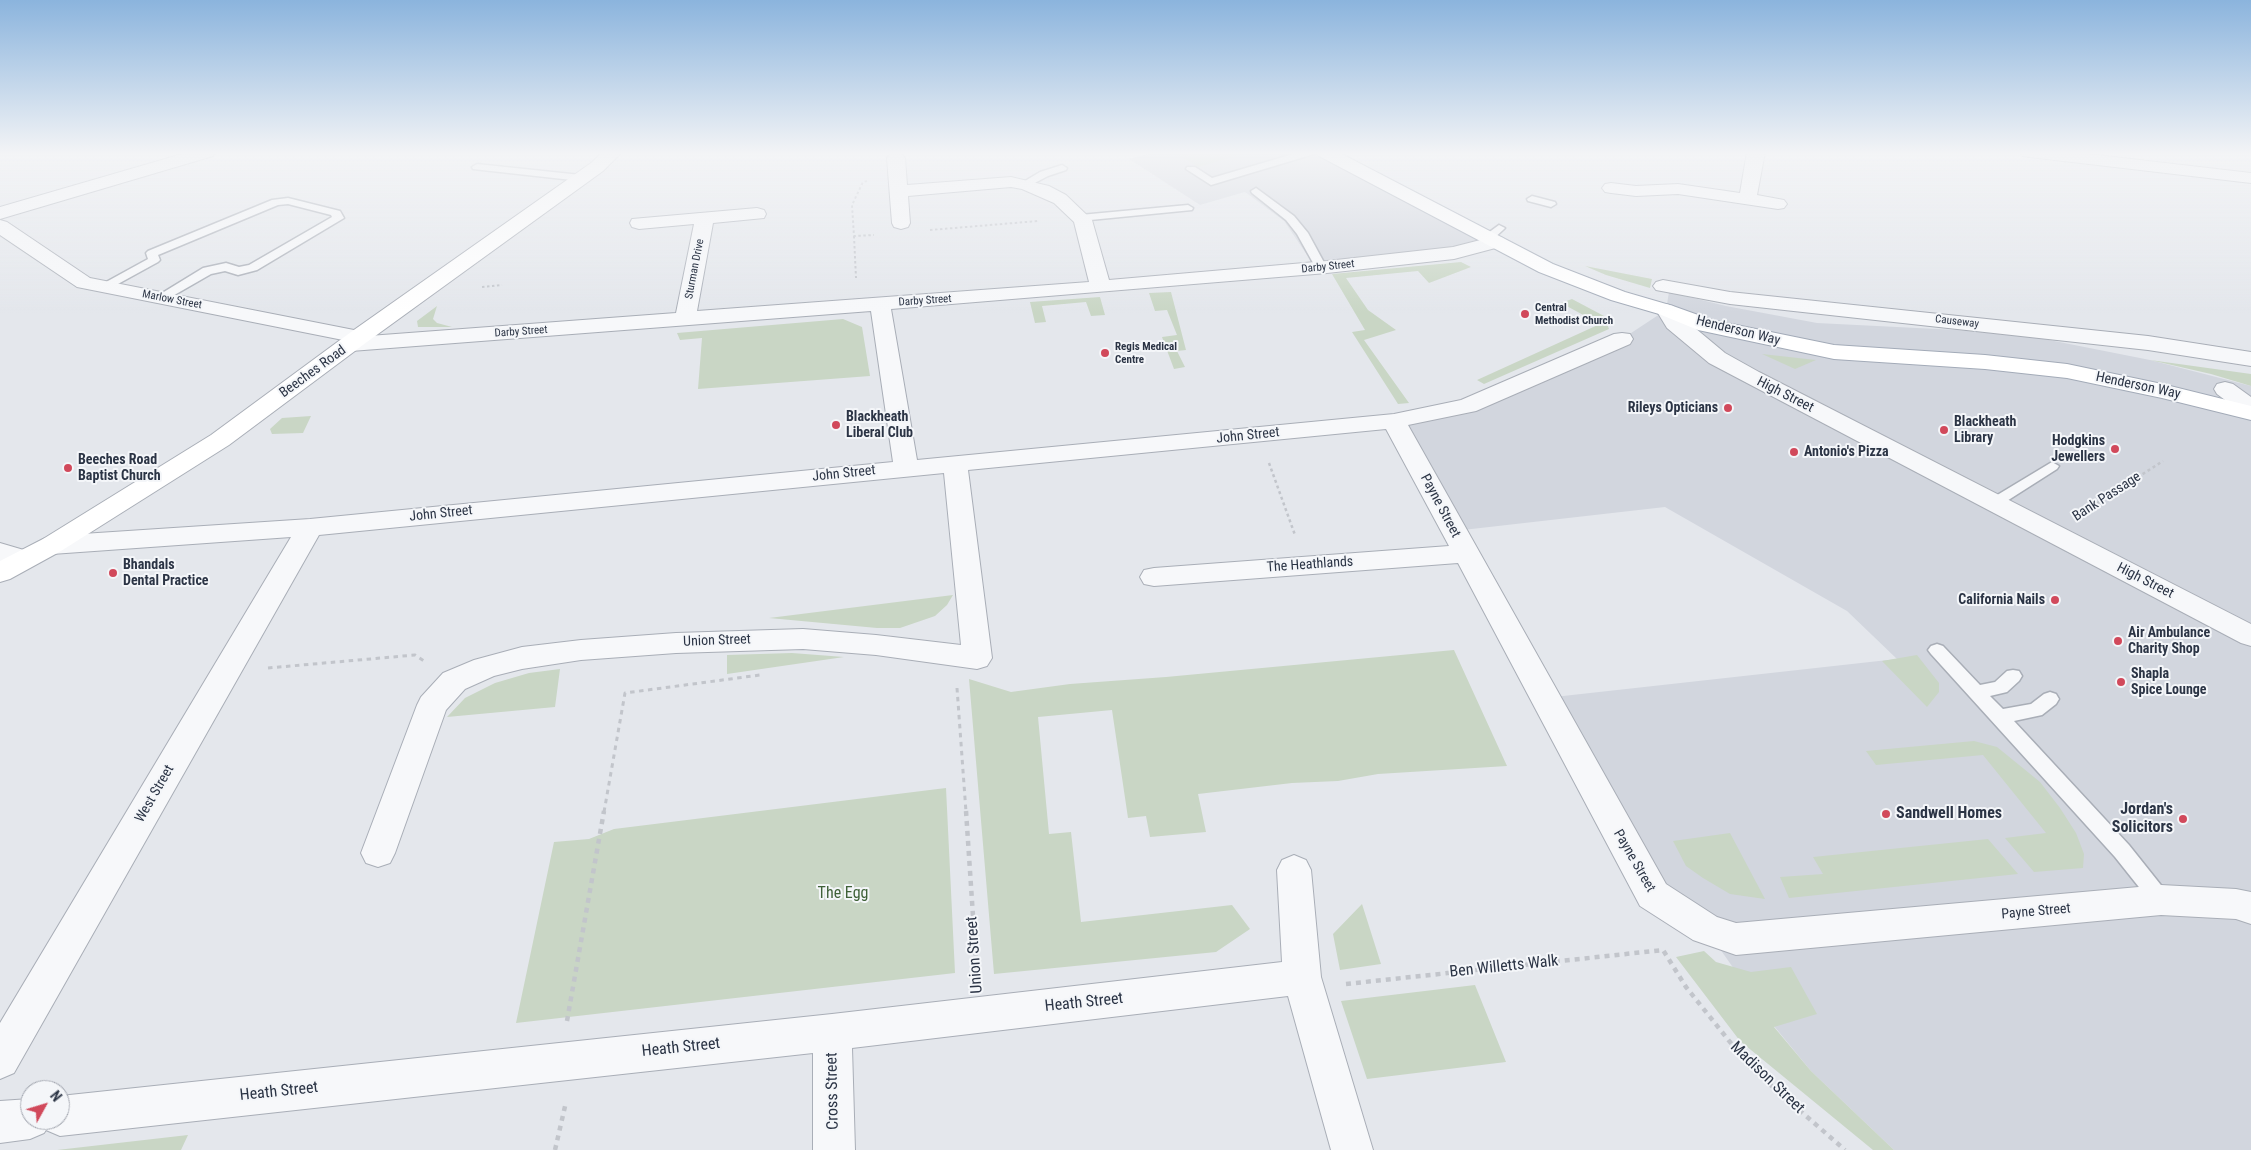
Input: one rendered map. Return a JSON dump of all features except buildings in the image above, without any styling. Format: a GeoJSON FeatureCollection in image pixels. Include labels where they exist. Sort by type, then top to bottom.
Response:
{"type":"FeatureCollection","features":[{"type":"Feature","properties":{"kind":"main road","name":"Beeches Road"},"geometry":{"type":"LineString","coordinates":[[0,573],[12,555],[52,545],[220,440],[543,206]]}},
{"type":"Feature","properties":{"kind":"main road"},"geometry":{"type":"LineString","coordinates":[[1433,206],[1494,236],[1546,268],[1618,296],[1666,310]]}},
{"type":"Feature","properties":{"kind":"main road","name":"Henderson Way"},"geometry":{"type":"LineString","coordinates":[[1666,310],[1790,334],[1866,343],[1899,344],[1931,341],[2039,351],[2152,371],[2251,396]]}},
{"type":"Feature","properties":{"kind":"main road","name":"Henderson Way"},"geometry":{"type":"LineString","coordinates":[[1666,310],[1706,325],[1834,352],[1985,362],[2067,371],[2153,389],[2251,414]]}},
{"type":"Feature","properties":{"kind":"street"},"geometry":{"type":"LineString","coordinates":[[0,213],[25,206]]}},
{"type":"Feature","properties":{"kind":"street"},"geometry":{"type":"LineString","coordinates":[[900,206],[901,223]]}},
{"type":"Feature","properties":{"kind":"street"},"geometry":{"type":"LineString","coordinates":[[1066,206],[1080,218],[1101,287]]}},
{"type":"Feature","properties":{"kind":"street","name":"Sturman Drive"},"geometry":{"type":"LineString","coordinates":[[639,223],[758,214]]}},
{"type":"Feature","properties":{"kind":"street","name":"Sturman Drive"},"geometry":{"type":"LineString","coordinates":[[685,319],[704,219]]}},
{"type":"Feature","properties":{"kind":"street","name":"Marlow Street"},"geometry":{"type":"LineString","coordinates":[[0,226],[84,283],[355,341]]}},
{"type":"Feature","properties":{"kind":"street","name":"Darby Street"},"geometry":{"type":"LineString","coordinates":[[355,341],[685,319],[1101,287],[1324,267],[1454,253],[1494,236]]}},
{"type":"Feature","properties":{"kind":"street","name":"Causeway"},"geometry":{"type":"LineString","coordinates":[[1663,286],[1730,298],[2138,342],[2251,359]]}},
{"type":"Feature","properties":{"kind":"street"},"geometry":{"type":"LineString","coordinates":[[880,304],[906,468]]}},
{"type":"Feature","properties":{"kind":"street","name":"High Street"},"geometry":{"type":"LineString","coordinates":[[1666,310],[1674,323],[1717,358],[2251,636]]}},
{"type":"Feature","properties":{"kind":"street","name":"John Street"},"geometry":{"type":"LineString","coordinates":[[52,545],[310,527],[1394,421],[1468,406],[1622,339]]}},
{"type":"Feature","properties":{"kind":"street","name":"Henderson Way"},"geometry":{"type":"LineString","coordinates":[[2225,389],[2240,401],[2251,404]]}},
{"type":"Feature","properties":{"kind":"street","name":"Payne Street"},"geometry":{"type":"LineString","coordinates":[[1394,421],[1653,895],[1706,929],[1736,939],[2161,900],[2236,904],[2251,908]]}},
{"type":"Feature","properties":{"kind":"street","name":"Union Street"},"geometry":{"type":"LineString","coordinates":[[378,853],[432,704],[454,681],[485,668],[522,658],[676,642],[803,639],[876,645],[977,658],[955,463]]}},
{"type":"Feature","properties":{"kind":"street","name":"West Street"},"geometry":{"type":"LineString","coordinates":[[0,1060],[310,527]]}},
{"type":"Feature","properties":{"kind":"street","name":"The Heathlands"},"geometry":{"type":"LineString","coordinates":[[1154,577],[1466,554]]}},
{"type":"Feature","properties":{"kind":"street"},"geometry":{"type":"LineString","coordinates":[[1294,870],[1302,977],[1352,1150]]}},
{"type":"Feature","properties":{"kind":"street","name":"Heath Street"},"geometry":{"type":"LineString","coordinates":[[70,1115],[832,1032],[1302,977]]}},
{"type":"Feature","properties":{"kind":"street","name":"Cross Street"},"geometry":{"type":"LineString","coordinates":[[832,1032],[834,1150]]}},
{"type":"Feature","properties":{"kind":"street"},"geometry":{"type":"LineString","coordinates":[[0,1122],[20,1120]]}},
{"type":"Feature","properties":{"kind":"lane"},"geometry":{"type":"LineString","coordinates":[[103,287],[154,260],[152,253],[267,206]]}},
{"type":"Feature","properties":{"kind":"lane"},"geometry":{"type":"LineString","coordinates":[[160,298],[208,271],[226,267],[238,271],[253,268],[338,218],[336,213],[307,206]]}},
{"type":"Feature","properties":{"kind":"lane"},"geometry":{"type":"LineString","coordinates":[[1274,206],[1290,218],[1324,267]]}},
{"type":"Feature","properties":{"kind":"lane"},"geometry":{"type":"LineString","coordinates":[[1080,218],[1188,208]]}},
{"type":"Feature","properties":{"kind":"lane"},"geometry":{"type":"LineString","coordinates":[[1994,503],[2052,466]]}},
{"type":"Feature","properties":{"kind":"lane"},"geometry":{"type":"LineString","coordinates":[[1937,650],[2122,851],[2161,900]]}},
{"type":"Feature","properties":{"kind":"lane"},"geometry":{"type":"LineString","coordinates":[[1976,693],[2001,687],[2013,676]]}},
{"type":"Feature","properties":{"kind":"lane"},"geometry":{"type":"LineString","coordinates":[[1998,716],[2036,710],[2050,700]]}},
{"type":"Feature","properties":{"kind":"path"},"geometry":{"type":"LineString","coordinates":[[852,206],[856,283]]}},
{"type":"Feature","properties":{"kind":"path"},"geometry":{"type":"LineString","coordinates":[[922,231],[1080,218]]}},
{"type":"Feature","properties":{"kind":"path"},"geometry":{"type":"LineString","coordinates":[[854,236],[883,234]]}},
{"type":"Feature","properties":{"kind":"path"},"geometry":{"type":"LineString","coordinates":[[1258,434],[1306,566]]}},
{"type":"Feature","properties":{"kind":"path","name":"Bank Passage"},"geometry":{"type":"LineString","coordinates":[[2052,533],[2163,461]]}},
{"type":"Feature","properties":{"kind":"path"},"geometry":{"type":"LineString","coordinates":[[226,672],[415,655],[454,681]]}},
{"type":"Feature","properties":{"kind":"path"},"geometry":{"type":"LineString","coordinates":[[566,1028],[625,693],[767,674]]}},
{"type":"Feature","properties":{"kind":"path","name":"Union Street"},"geometry":{"type":"LineString","coordinates":[[957,681],[980,1014]]}},
{"type":"Feature","properties":{"kind":"path","name":"Ben Willetts Walk"},"geometry":{"type":"LineString","coordinates":[[1346,984],[1663,950]]}},
{"type":"Feature","properties":{"kind":"path","name":"Madison Street"},"geometry":{"type":"LineString","coordinates":[[1663,950],[1686,987],[1750,1067],[1845,1150]]}},
{"type":"Feature","properties":{"kind":"shaded area"},"geometry":{"type":"Polygon","coordinates":[[[1263,206],[1427,206],[1496,242],[1327,267],[1307,255],[1284,221],[1263,206]]]}},
{"type":"Feature","properties":{"kind":"shaded area"},"geometry":{"type":"Polygon","coordinates":[[[1669,292],[1726,306],[1817,323],[1957,330],[2039,338],[2150,360],[2251,386],[2251,1150],[1894,1150],[1811,1071],[1774,1026],[1706,929],[1653,895],[1545,698],[1897,659],[1847,611],[1665,507],[1454,531],[1394,421],[1468,406],[1622,339],[1666,310],[1669,292]]]}},
{"type":"Feature","properties":{"kind":"green space"},"geometry":{"type":"Polygon","coordinates":[[[1461,262],[1471,267],[1429,283],[1418,271],[1346,278],[1368,310],[1396,330],[1364,340],[1409,403],[1398,404],[1352,332],[1365,330],[1332,274],[1461,262]]]}},
{"type":"Feature","properties":{"kind":"green space"},"geometry":{"type":"Polygon","coordinates":[[[1585,266],[1652,279],[1650,288],[1606,275],[1585,266]]]}},
{"type":"Feature","properties":{"kind":"green space"},"geometry":{"type":"Polygon","coordinates":[[[1171,292],[1186,350],[1177,351],[1185,367],[1174,369],[1162,337],[1177,335],[1167,310],[1155,311],[1149,293],[1171,292]]]}},
{"type":"Feature","properties":{"kind":"green space"},"geometry":{"type":"Polygon","coordinates":[[[1100,297],[1105,315],[1091,316],[1086,302],[1042,306],[1046,322],[1035,323],[1030,302],[1100,297]]]}},
{"type":"Feature","properties":{"kind":"green space"},"geometry":{"type":"Polygon","coordinates":[[[1572,299],[1604,316],[1609,329],[1484,384],[1477,380],[1600,324],[1561,303],[1572,299]]]}},
{"type":"Feature","properties":{"kind":"green space"},"geometry":{"type":"Polygon","coordinates":[[[437,306],[433,319],[437,323],[452,327],[418,327],[417,321],[437,306]]]}},
{"type":"Feature","properties":{"kind":"green space"},"geometry":{"type":"Polygon","coordinates":[[[843,319],[862,327],[870,376],[698,389],[702,338],[680,340],[677,333],[843,319]]]}},
{"type":"Feature","properties":{"kind":"green space"},"geometry":{"type":"Polygon","coordinates":[[[1762,354],[1816,360],[1795,369],[1762,354]]]}},
{"type":"Feature","properties":{"kind":"green space"},"geometry":{"type":"Polygon","coordinates":[[[2150,360],[2251,374],[2251,386],[2211,374],[2150,360]]]}},
{"type":"Feature","properties":{"kind":"green space"},"geometry":{"type":"Polygon","coordinates":[[[311,416],[303,433],[272,434],[270,429],[282,418],[311,416]]]}},
{"type":"Feature","properties":{"kind":"green space"},"geometry":{"type":"Polygon","coordinates":[[[953,595],[947,605],[935,616],[900,628],[877,628],[769,618],[953,595]]]}},
{"type":"Feature","properties":{"kind":"green space"},"geometry":{"type":"Polygon","coordinates":[[[1454,650],[1507,766],[1378,774],[1338,781],[1292,783],[1198,794],[1206,832],[1150,837],[1146,816],[1128,818],[1112,710],[1038,717],[1049,834],[1071,832],[1081,922],[1232,905],[1250,929],[1216,952],[994,974],[969,679],[1011,692],[1070,684],[1454,650]]]}},
{"type":"Feature","properties":{"kind":"green space"},"geometry":{"type":"Polygon","coordinates":[[[792,653],[844,657],[727,674],[727,655],[792,653]]]}},
{"type":"Feature","properties":{"kind":"green space"},"geometry":{"type":"Polygon","coordinates":[[[1917,655],[1939,683],[1939,692],[1927,707],[1882,661],[1917,655]]]}},
{"type":"Feature","properties":{"kind":"green space"},"geometry":{"type":"Polygon","coordinates":[[[560,669],[555,707],[447,717],[465,698],[495,683],[529,673],[560,669]]]}},
{"type":"Feature","properties":{"kind":"green space"},"geometry":{"type":"Polygon","coordinates":[[[1974,741],[1997,747],[2040,782],[2076,833],[2084,854],[2083,868],[2034,872],[2005,838],[2046,833],[1983,755],[1876,765],[1866,751],[1974,741]]]}},
{"type":"Feature","properties":{"kind":"green space","name":"The Egg"},"geometry":{"type":"Polygon","coordinates":[[[946,788],[955,973],[516,1023],[554,842],[589,839],[614,829],[946,788]]]}},
{"type":"Feature","properties":{"kind":"green space"},"geometry":{"type":"Polygon","coordinates":[[[1730,833],[1765,899],[1730,894],[1703,878],[1686,866],[1673,841],[1730,833]]]}},
{"type":"Feature","properties":{"kind":"green space"},"geometry":{"type":"Polygon","coordinates":[[[1988,839],[2018,874],[1789,898],[1780,877],[1823,874],[1813,857],[1988,839]]]}},
{"type":"Feature","properties":{"kind":"green space"},"geometry":{"type":"Polygon","coordinates":[[[1362,904],[1381,964],[1340,970],[1333,934],[1362,904]]]}},
{"type":"Feature","properties":{"kind":"green space"},"geometry":{"type":"Polygon","coordinates":[[[1704,951],[1716,962],[1751,972],[1791,967],[1817,1014],[1774,1027],[1811,1071],[1894,1150],[1873,1150],[1740,1041],[1676,957],[1704,951]]]}},
{"type":"Feature","properties":{"kind":"green space"},"geometry":{"type":"Polygon","coordinates":[[[1475,985],[1506,1062],[1367,1079],[1341,1001],[1475,985]]]}},
{"type":"Feature","properties":{"kind":"green space"},"geometry":{"type":"Polygon","coordinates":[[[188,1135],[181,1150],[57,1150],[188,1135]]]}},
{"type":"Feature","properties":{"kind":"place","name":"Central Methodist Church"},"geometry":{"type":"Point","coordinates":[1525,314]}},
{"type":"Feature","properties":{"kind":"place","name":"Regis Medical Centre"},"geometry":{"type":"Point","coordinates":[1105,353]}},
{"type":"Feature","properties":{"kind":"place","name":"Rileys Opticians"},"geometry":{"type":"Point","coordinates":[1728,408]}},
{"type":"Feature","properties":{"kind":"place","name":"Blackheath Liberal Club"},"geometry":{"type":"Point","coordinates":[836,425]}},
{"type":"Feature","properties":{"kind":"place","name":"Blackheath Library"},"geometry":{"type":"Point","coordinates":[1944,430]}},
{"type":"Feature","properties":{"kind":"place","name":"Hodgkins Jewellers"},"geometry":{"type":"Point","coordinates":[2115,449]}},
{"type":"Feature","properties":{"kind":"place","name":"Antonio's Pizza"},"geometry":{"type":"Point","coordinates":[1794,452]}},
{"type":"Feature","properties":{"kind":"place","name":"Beeches Road Baptist Church"},"geometry":{"type":"Point","coordinates":[68,468]}},
{"type":"Feature","properties":{"kind":"place","name":"Bhandals Dental Practice"},"geometry":{"type":"Point","coordinates":[113,573]}},
{"type":"Feature","properties":{"kind":"place","name":"California Nails"},"geometry":{"type":"Point","coordinates":[2055,600]}},
{"type":"Feature","properties":{"kind":"place","name":"Air Ambulance Charity Shop"},"geometry":{"type":"Point","coordinates":[2118,641]}},
{"type":"Feature","properties":{"kind":"place","name":"Shapla Spice Lounge"},"geometry":{"type":"Point","coordinates":[2121,682]}},
{"type":"Feature","properties":{"kind":"place","name":"Sandwell Homes"},"geometry":{"type":"Point","coordinates":[1886,814]}},
{"type":"Feature","properties":{"kind":"place","name":"Jordan's Solicitors"},"geometry":{"type":"Point","coordinates":[2183,819]}}]}
